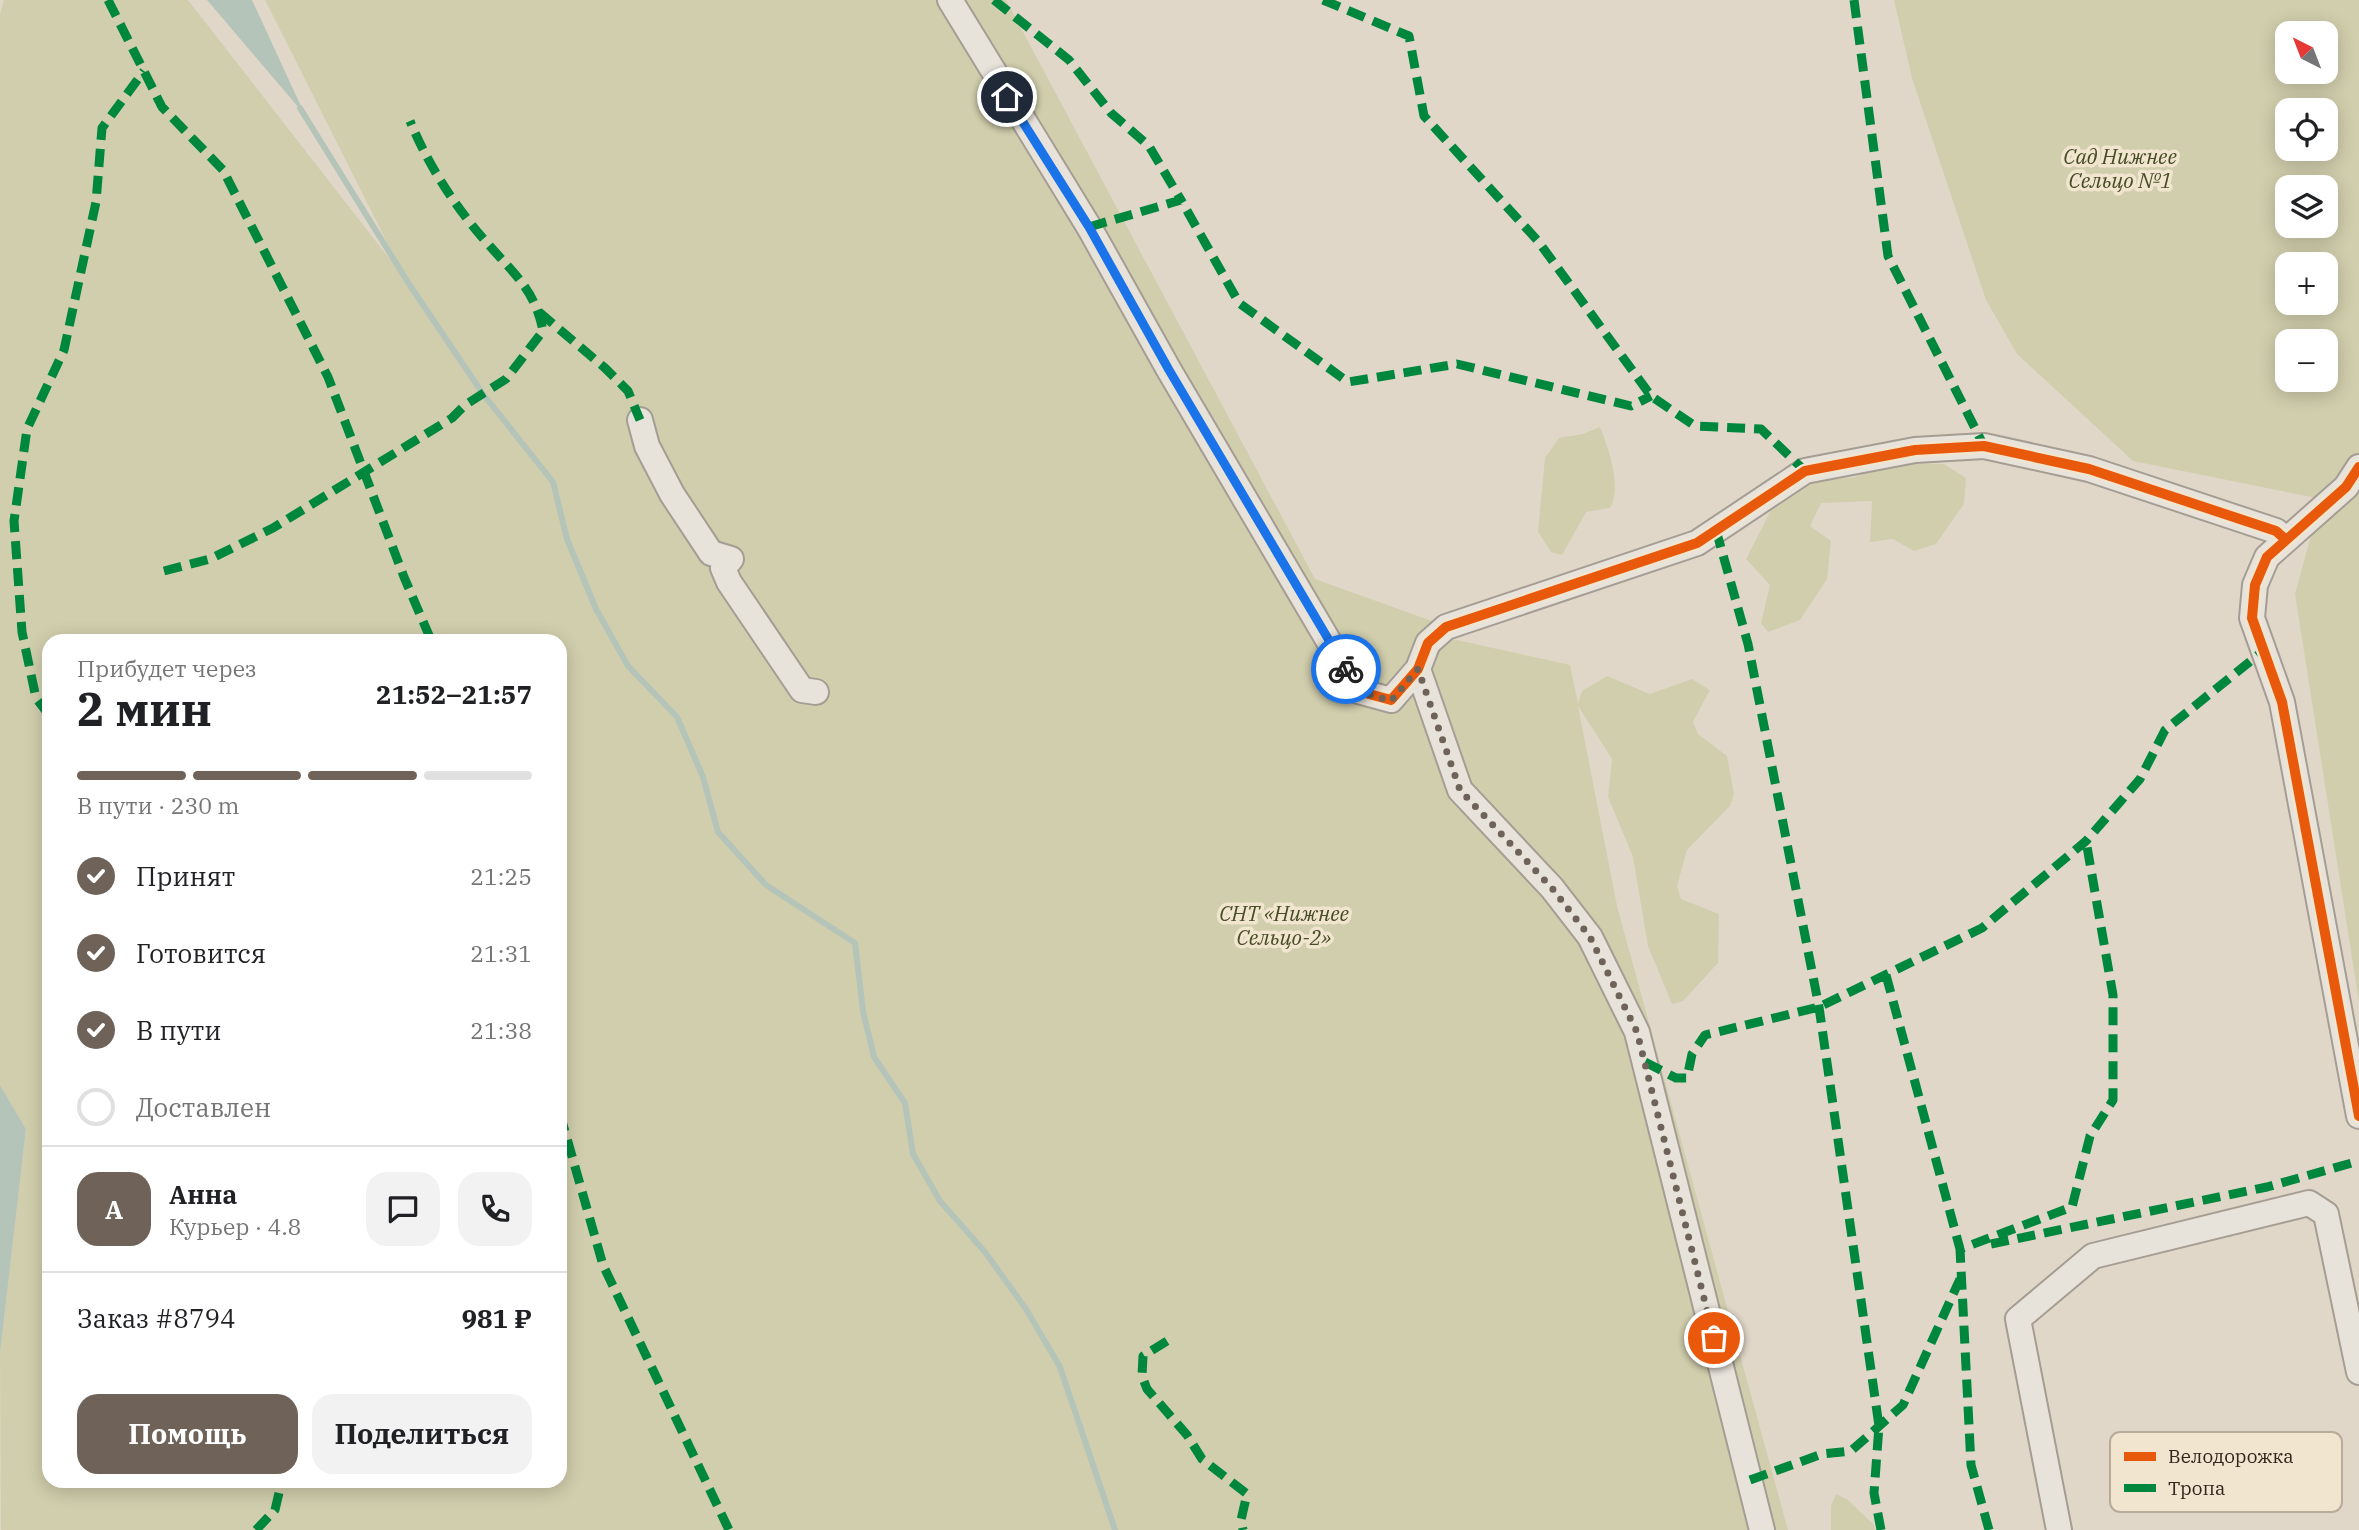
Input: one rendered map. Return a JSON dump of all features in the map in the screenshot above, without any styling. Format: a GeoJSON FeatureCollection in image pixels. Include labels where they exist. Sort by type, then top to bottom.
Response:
{"type":"FeatureCollection","features":[{"type":"Feature","properties":{"kind":"street"},"geometry":{"type":"LineString","coordinates":[[950,0],[1089,227],[1169,370],[1358,691],[1391,701],[1418,669],[1428,643],[1446,627],[1697,543],[1805,471],[1915,450],[1984,446],[2089,469],[2276,531],[2285,539]]}},
{"type":"Feature","properties":{"kind":"street"},"geometry":{"type":"LineString","coordinates":[[640,420],[647,446],[672,494],[711,553],[731,559],[723,568],[729,582],[802,690],[816,692]]}},
{"type":"Feature","properties":{"kind":"street"},"geometry":{"type":"LineString","coordinates":[[2359,467],[2346,487],[2267,557],[2255,585],[2252,618],[2282,702],[2359,1116]]}},
{"type":"Feature","properties":{"kind":"street"},"geometry":{"type":"LineString","coordinates":[[1418,669],[1460,790],[1552,888],[1590,937],[1637,1032],[1762,1530]]}},
{"type":"Feature","properties":{"kind":"street"},"geometry":{"type":"LineString","coordinates":[[2059,1530],[2018,1319],[2093,1256],[2309,1203],[2326,1214],[2359,1372]]}},
{"type":"Feature","properties":{"kind":"green space","name":"СНТ «Нижнее Сельцо-2»"},"geometry":{"type":"Polygon","coordinates":[[[4,0],[188,0],[406,280],[265,0],[1006,0],[1315,579],[1432,621],[1448,638],[1570,665],[1578,703],[1582,691],[1607,676],[1650,694],[1692,679],[1710,690],[1693,722],[1698,734],[1727,756],[1734,794],[1730,806],[1687,850],[1677,886],[1681,899],[1719,914],[1718,963],[1683,1001],[1672,1004],[1648,946],[1633,857],[1608,797],[1612,759],[1578,706],[1617,906],[1788,1530],[1,1530],[0,1354],[26,1129],[0,1085],[0,14],[4,0]]]}},
{"type":"Feature","properties":{"kind":"green space","name":"Сад Нижнее Сельцо №1"},"geometry":{"type":"Polygon","coordinates":[[[1894,0],[2359,0],[2359,1002],[2295,594],[2321,499],[2133,461],[2017,354],[1986,300],[1912,78],[1894,0]]]}},
{"type":"Feature","properties":{"kind":"green space"},"geometry":{"type":"Polygon","coordinates":[[[1600,427],[1613,468],[1615,490],[1610,508],[1586,512],[1562,555],[1551,552],[1538,532],[1545,458],[1559,438],[1583,434],[1600,427]]]}},
{"type":"Feature","properties":{"kind":"green space"},"geometry":{"type":"Polygon","coordinates":[[[1891,463],[1944,464],[1966,478],[1964,504],[1936,544],[1914,551],[1893,539],[1870,542],[1872,501],[1821,503],[1810,526],[1831,541],[1827,579],[1800,620],[1768,632],[1761,623],[1770,585],[1746,559],[1771,510],[1816,481],[1855,477],[1891,463]]]}},
{"type":"Feature","properties":{"kind":"green space"},"geometry":{"type":"Polygon","coordinates":[[[1836,1494],[1848,1500],[1873,1524],[1875,1530],[1831,1530],[1831,1506],[1836,1494]]]}},
{"type":"Feature","properties":{"kind":"shaded area"},"geometry":{"type":"Polygon","coordinates":[[[207,0],[252,0],[305,115],[207,0]]]}},
{"type":"Feature","properties":{"kind":"shaded area"},"geometry":{"type":"Polygon","coordinates":[[[0,1085],[26,1129],[0,1354],[0,1085]]]}},
{"type":"Feature","properties":{"kind":"waterway"},"geometry":{"type":"LineString","coordinates":[[300,108],[409,284],[483,394],[553,482],[567,539],[596,609],[628,666],[677,717],[703,777],[718,832],[766,885],[855,943],[863,1011],[874,1057],[905,1103],[913,1154],[940,1201],[985,1252],[1026,1309],[1060,1367],[1115,1530]]}},
{"type":"Feature","properties":{"kind":"marked path"},"geometry":{"type":"LineString","coordinates":[[108,0],[162,107],[223,170],[328,377],[428,634]]}},
{"type":"Feature","properties":{"kind":"marked path"},"geometry":{"type":"LineString","coordinates":[[994,0],[1069,60],[1111,113],[1149,146],[1181,200]]}},
{"type":"Feature","properties":{"kind":"marked path"},"geometry":{"type":"LineString","coordinates":[[1323,0],[1409,36],[1424,116],[1538,241],[1651,396],[1695,426],[1761,429],[1805,471]]}},
{"type":"Feature","properties":{"kind":"marked path"},"geometry":{"type":"LineString","coordinates":[[1854,0],[1888,256],[1984,446]]}},
{"type":"Feature","properties":{"kind":"marked path"},"geometry":{"type":"LineString","coordinates":[[42,706],[36,698],[22,632],[14,521],[27,429],[64,350],[96,202],[102,128],[144,71]]}},
{"type":"Feature","properties":{"kind":"marked path"},"geometry":{"type":"LineString","coordinates":[[164,571],[210,559],[273,528],[452,418],[465,405],[506,379],[543,331],[529,294],[455,202],[425,154],[410,121]]}},
{"type":"Feature","properties":{"kind":"marked path"},"geometry":{"type":"LineString","coordinates":[[1089,227],[1181,200],[1239,303],[1348,382],[1457,364],[1631,406],[1651,396]]}},
{"type":"Feature","properties":{"kind":"marked path"},"geometry":{"type":"LineString","coordinates":[[539,312],[628,391],[640,420]]}},
{"type":"Feature","properties":{"kind":"marked path"},"geometry":{"type":"LineString","coordinates":[[1716,530],[1748,644],[1819,1007],[1879,1426],[1874,1493],[1881,1530]]}},
{"type":"Feature","properties":{"kind":"marked path"},"geometry":{"type":"LineString","coordinates":[[1645,1062],[1676,1078],[1687,1078],[1692,1054],[1705,1035],[1819,1007],[1982,928],[2086,841],[2140,779],[2165,730],[2263,651]]}},
{"type":"Feature","properties":{"kind":"marked path"},"geometry":{"type":"LineString","coordinates":[[1989,1530],[1971,1465],[1960,1249],[2072,1207],[2090,1136],[2113,1100],[2113,995],[2086,841]]}},
{"type":"Feature","properties":{"kind":"marked path"},"geometry":{"type":"LineString","coordinates":[[1886,975],[1960,1249],[1966,1248]]}},
{"type":"Feature","properties":{"kind":"marked path"},"geometry":{"type":"LineString","coordinates":[[567,1139],[603,1265],[729,1530]]}},
{"type":"Feature","properties":{"kind":"marked path"},"geometry":{"type":"LineString","coordinates":[[1991,1244],[2267,1187],[2359,1161]]}},
{"type":"Feature","properties":{"kind":"marked path"},"geometry":{"type":"LineString","coordinates":[[1750,1480],[1822,1454],[1851,1451],[1903,1405],[1960,1279]]}},
{"type":"Feature","properties":{"kind":"marked path"},"geometry":{"type":"LineString","coordinates":[[1167,1341],[1143,1356],[1142,1376],[1147,1389],[1187,1435],[1202,1459],[1247,1494],[1241,1520],[1243,1530]]}},
{"type":"Feature","properties":{"kind":"marked path"},"geometry":{"type":"LineString","coordinates":[[256,1530],[275,1510],[280,1488]]}},
{"type":"Feature","properties":{"kind":"cycle path"},"geometry":{"type":"LineString","coordinates":[[1358,691],[1391,700],[1418,669],[1428,643],[1446,627],[1697,543],[1805,471],[1915,450],[1984,446],[2089,469],[2276,531],[2285,539]]}},
{"type":"Feature","properties":{"kind":"cycle path"},"geometry":{"type":"LineString","coordinates":[[2359,467],[2346,487],[2267,557],[2255,585],[2252,618],[2282,702],[2359,1116]]}},
{"type":"Feature","properties":{"kind":"way so far"},"geometry":{"type":"LineString","coordinates":[[1346,669],[1358,691],[1391,701],[1418,669],[1460,790],[1552,888],[1590,937],[1637,1032],[1714,1338]]}},
{"type":"Feature","properties":{"kind":"route"},"geometry":{"type":"LineString","coordinates":[[1007,97],[1089,227],[1169,370],[1346,669]]}}]}
